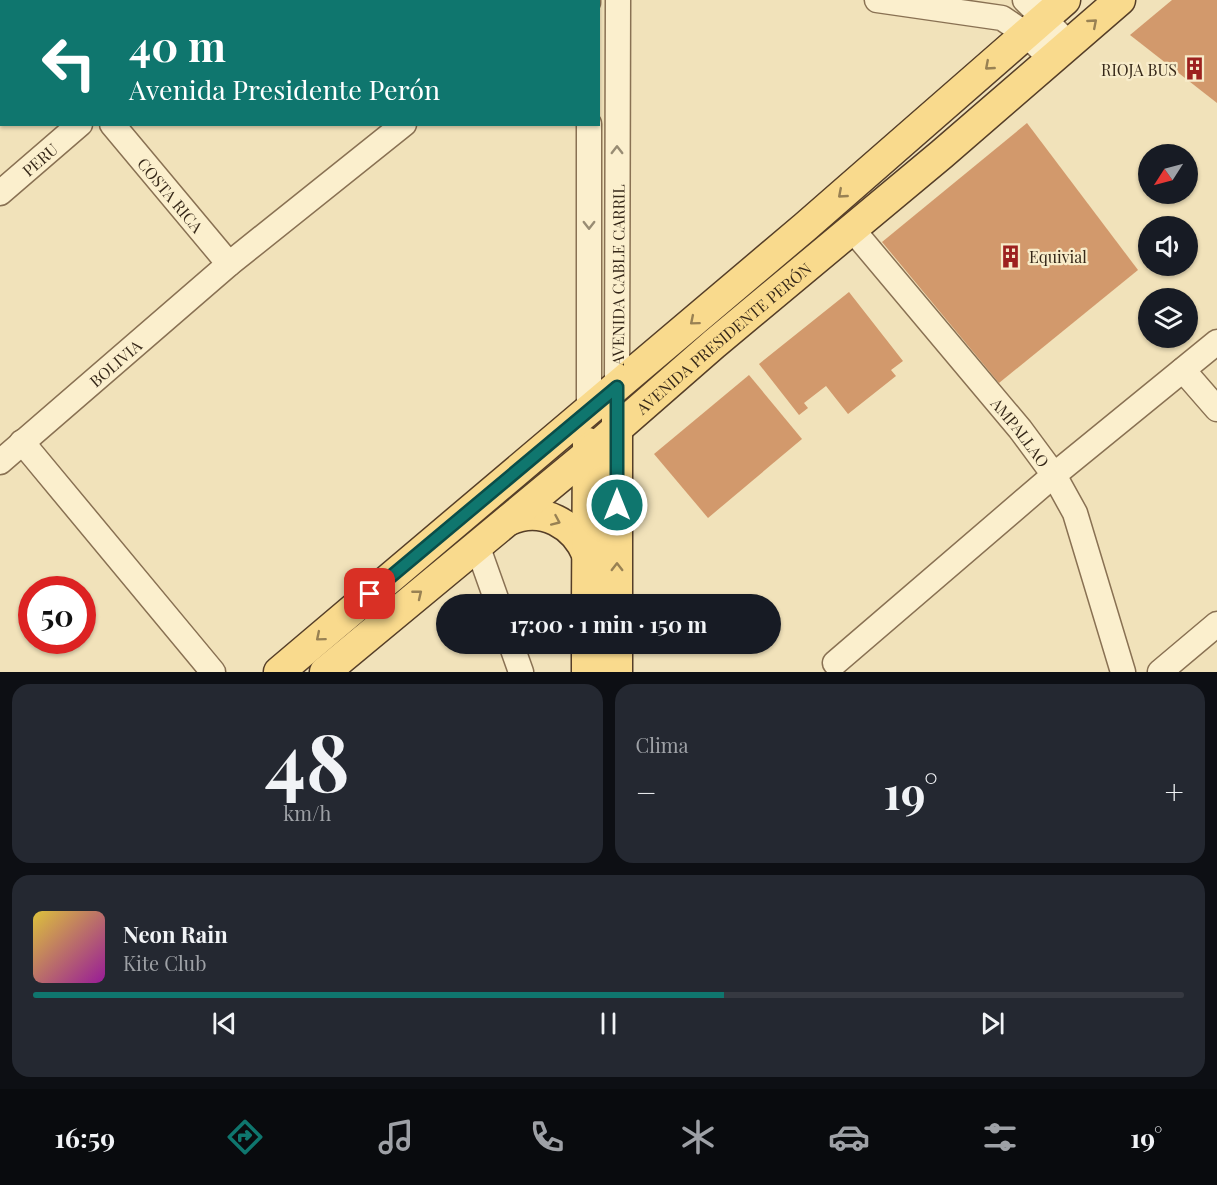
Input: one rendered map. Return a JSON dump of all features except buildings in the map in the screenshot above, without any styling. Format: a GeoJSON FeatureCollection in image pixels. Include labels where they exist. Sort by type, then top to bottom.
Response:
{"type":"FeatureCollection","features":[{"type":"Feature","properties":{"kind":"main road","name":"AVENIDA PRESIDENTE PERÓN"},"geometry":{"type":"LineString","coordinates":[[328,671],[588,454],[1120,0]]}},
{"type":"Feature","properties":{"kind":"main road","name":"AVENIDA PRESIDENTE PERÓN"},"geometry":{"type":"LineString","coordinates":[[279,672],[617,387],[1040,13]]}},
{"type":"Feature","properties":{"kind":"main road","name":"AVENIDA CABLE CARRIL"},"geometry":{"type":"LineString","coordinates":[[617,387],[617,594]]}},
{"type":"Feature","properties":{"kind":"main road","name":"AVENIDA CABLE CARRIL"},"geometry":{"type":"LineString","coordinates":[[587,594],[589,409]]}},
{"type":"Feature","properties":{"kind":"main road"},"geometry":{"type":"LineString","coordinates":[[509,520],[530,514],[554,519],[576,533],[588,556]]}},
{"type":"Feature","properties":{"kind":"main road"},"geometry":{"type":"LineString","coordinates":[[587,654],[587,672]]}},
{"type":"Feature","properties":{"kind":"main road"},"geometry":{"type":"LineString","coordinates":[[616,672],[617,654]]}},
{"type":"Feature","properties":{"kind":"street"},"geometry":{"type":"LineString","coordinates":[[877,0],[921,3],[1002,18],[1040,13],[1060,52]]}},
{"type":"Feature","properties":{"kind":"street","name":"AVENIDA CABLE CARRIL"},"geometry":{"type":"LineString","coordinates":[[617,387],[618,8]]}},
{"type":"Feature","properties":{"kind":"street","name":"PERU"},"geometry":{"type":"LineString","coordinates":[[0,193],[78,126]]}},
{"type":"Feature","properties":{"kind":"street","name":"COSTA RICA"},"geometry":{"type":"LineString","coordinates":[[114,126],[229,264]]}},
{"type":"Feature","properties":{"kind":"street","name":"BOLIVIA"},"geometry":{"type":"LineString","coordinates":[[0,462],[229,264],[402,126]]}},
{"type":"Feature","properties":{"kind":"street","name":"AVENIDA CABLE CARRIL"},"geometry":{"type":"LineString","coordinates":[[589,126],[589,409]]}},
{"type":"Feature","properties":{"kind":"street","name":"AMPALLAO"},"geometry":{"type":"LineString","coordinates":[[852,229],[1020,429],[1054,475],[1075,513],[1123,672]]}},
{"type":"Feature","properties":{"kind":"street"},"geometry":{"type":"LineString","coordinates":[[835,663],[1054,475],[1217,342]]}},
{"type":"Feature","properties":{"kind":"street"},"geometry":{"type":"LineString","coordinates":[[1183,370],[1217,409]]}},
{"type":"Feature","properties":{"kind":"street"},"geometry":{"type":"LineString","coordinates":[[22,442],[213,672]]}},
{"type":"Feature","properties":{"kind":"street"},"geometry":{"type":"LineString","coordinates":[[477,545],[494,594]]}},
{"type":"Feature","properties":{"kind":"street"},"geometry":{"type":"LineString","coordinates":[[1160,672],[1217,624]]}},
{"type":"Feature","properties":{"kind":"street"},"geometry":{"type":"LineString","coordinates":[[515,654],[521,672]]}},
{"type":"Feature","properties":{"kind":"place","name":"RIOJA BUS"},"geometry":{"type":"Point","coordinates":[1195,69]}},
{"type":"Feature","properties":{"kind":"place","name":"Equivial"},"geometry":{"type":"Point","coordinates":[1011,256]}},
{"type":"Feature","properties":{"kind":"route"},"geometry":{"type":"LineString","coordinates":[[370,594],[617,387],[617,505]]}}]}
